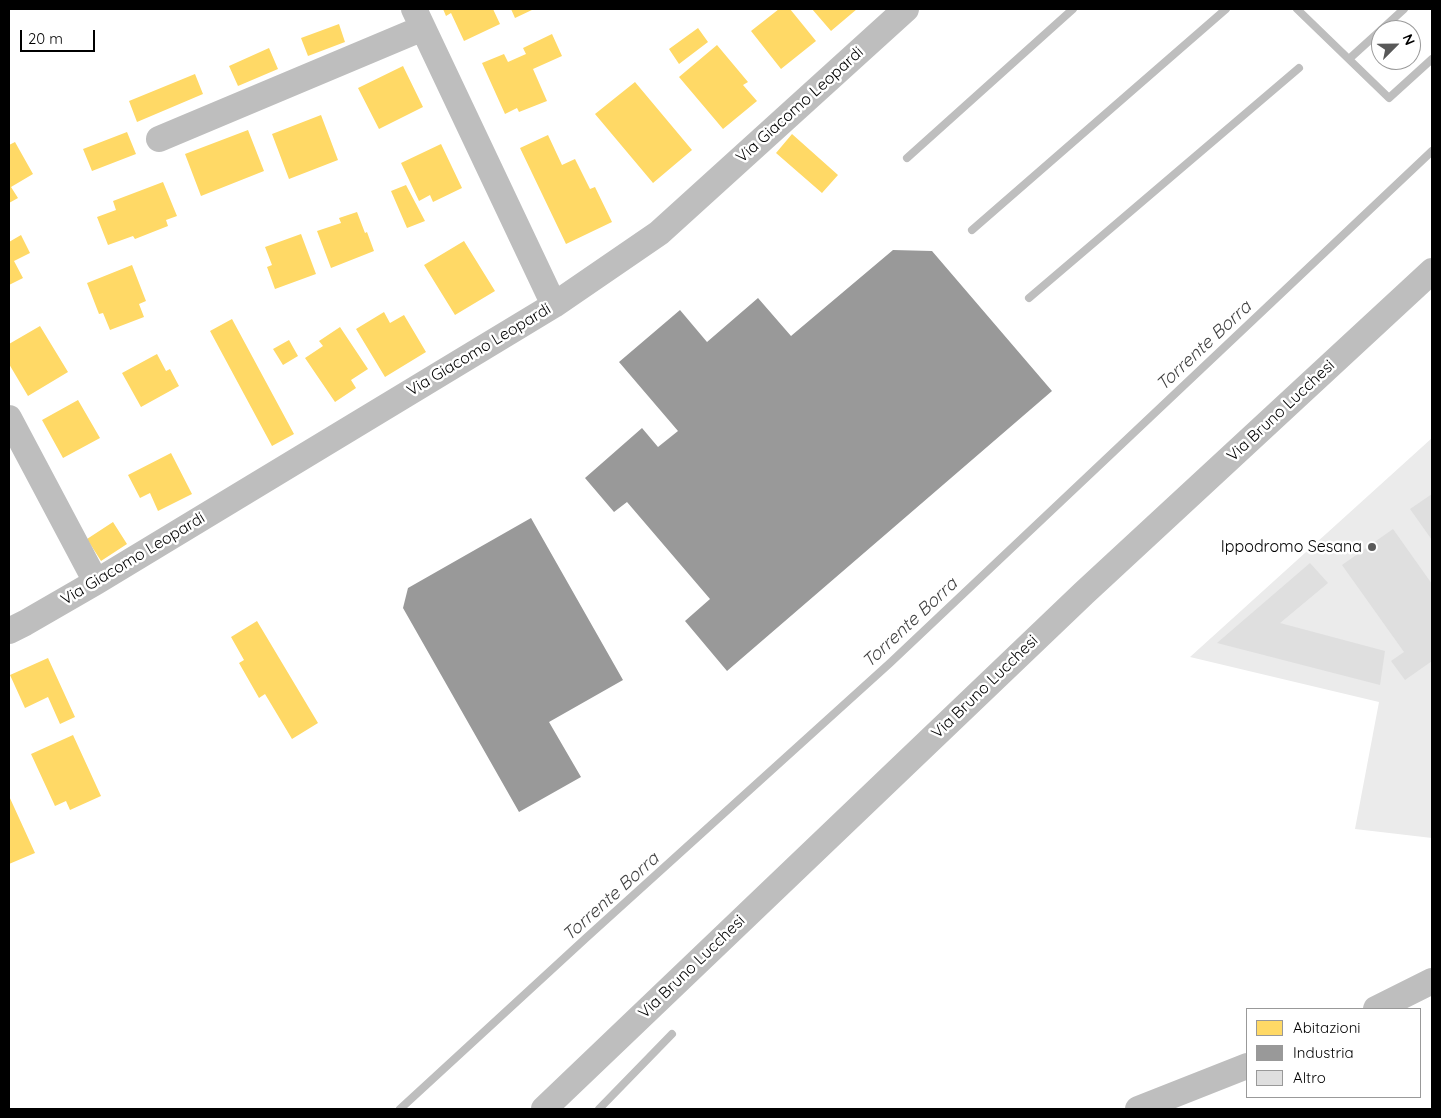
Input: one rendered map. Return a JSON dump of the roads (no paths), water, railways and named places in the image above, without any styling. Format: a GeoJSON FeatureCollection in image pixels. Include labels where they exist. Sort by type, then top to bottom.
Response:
{"type":"FeatureCollection","features":[{"type":"Feature","properties":{"kind":"street","name":"Via Giacomo Leopardi"},"geometry":{"type":"LineString","coordinates":[[9,631],[96,582],[554,305],[659,233],[906,9]]}},
{"type":"Feature","properties":{"kind":"street"},"geometry":{"type":"LineString","coordinates":[[159,139],[419,18],[554,305]]}},
{"type":"Feature","properties":{"kind":"street","name":"Via Bruno Lucchesi"},"geometry":{"type":"LineString","coordinates":[[544,1109],[1084,593],[1432,271]]}},
{"type":"Feature","properties":{"kind":"street"},"geometry":{"type":"LineString","coordinates":[[9,418],[96,582]]}},
{"type":"Feature","properties":{"kind":"street"},"geometry":{"type":"LineString","coordinates":[[1378,1008],[1432,981]]}},
{"type":"Feature","properties":{"kind":"street"},"geometry":{"type":"LineString","coordinates":[[1138,1109],[1246,1066]]}},
{"type":"Feature","properties":{"kind":"waterway"},"geometry":{"type":"LineString","coordinates":[[907,158],[1073,9]]}},
{"type":"Feature","properties":{"kind":"waterway"},"geometry":{"type":"LineString","coordinates":[[972,230],[1226,9]]}},
{"type":"Feature","properties":{"kind":"waterway"},"geometry":{"type":"LineString","coordinates":[[1297,9],[1389,98],[1432,59]]}},
{"type":"Feature","properties":{"kind":"waterway"},"geometry":{"type":"LineString","coordinates":[[1392,20],[1404,9]]}},
{"type":"Feature","properties":{"kind":"waterway"},"geometry":{"type":"LineString","coordinates":[[1349,59],[1371,39]]}},
{"type":"Feature","properties":{"kind":"waterway"},"geometry":{"type":"LineString","coordinates":[[1029,298],[1299,68]]}},
{"type":"Feature","properties":{"kind":"waterway","name":"Torrente Borra"},"geometry":{"type":"LineString","coordinates":[[400,1109],[890,663],[1432,151]]}},
{"type":"Feature","properties":{"kind":"waterway"},"geometry":{"type":"LineString","coordinates":[[599,1109],[672,1034]]}},
{"type":"Feature","properties":{"kind":"place","name":"Ippodromo Sesana"},"geometry":{"type":"Point","coordinates":[1372,547]}}]}
